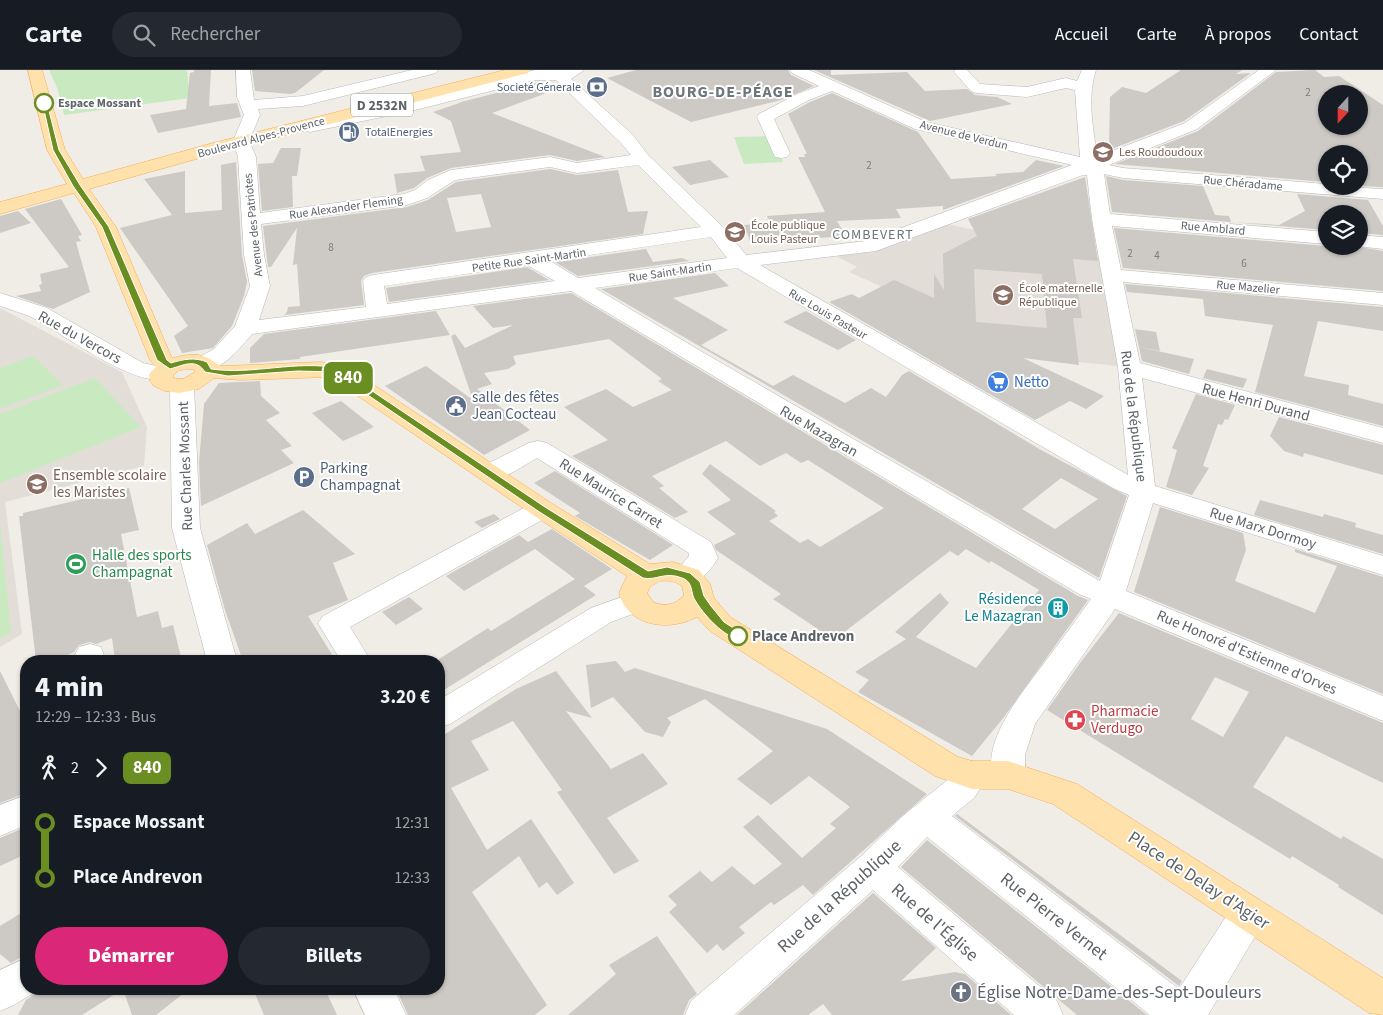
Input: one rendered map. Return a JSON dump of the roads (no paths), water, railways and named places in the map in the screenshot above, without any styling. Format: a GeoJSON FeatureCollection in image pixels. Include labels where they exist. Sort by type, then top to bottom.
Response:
{"type":"FeatureCollection","features":[{"type":"Feature","properties":{"kind":"main road"},"geometry":{"type":"LineString","coordinates":[[35,70],[56,150],[74,182],[106,227],[162,360],[171,375],[202,378],[206,367],[228,374],[298,369],[336,370],[542,509],[647,575]]}},
{"type":"Feature","properties":{"kind":"main road","name":"Boulevard Alpes-Provence"},"geometry":{"type":"LineString","coordinates":[[0,208],[74,182],[250,126],[340,107],[487,70]]}},
{"type":"Feature","properties":{"kind":"main road","name":"Boulevard Alpes-Provence"},"geometry":{"type":"LineString","coordinates":[[250,126],[523,70]]}},
{"type":"Feature","properties":{"kind":"main road","name":"Boulevard Alpes-Provence"},"geometry":{"type":"LineString","coordinates":[[0,198],[74,182]]}},
{"type":"Feature","properties":{"kind":"main road"},"geometry":{"type":"LineString","coordinates":[[689,595],[671,616],[655,614],[642,609],[633,595],[634,588],[639,580],[647,575],[667,570],[689,595],[720,624],[947,767],[989,775]]}},
{"type":"Feature","properties":{"kind":"main road","name":"Place de Delay d'Agier"},"geometry":{"type":"LineString","coordinates":[[989,775],[1065,794],[1383,1000]]}},
{"type":"Feature","properties":{"kind":"street","name":"Avenue des Patriotes"},"geometry":{"type":"LineString","coordinates":[[206,367],[222,354],[245,328],[260,286],[254,254],[247,157],[250,126],[243,70]]}},
{"type":"Feature","properties":{"kind":"street"},"geometry":{"type":"LineString","coordinates":[[250,126],[303,101],[431,70]]}},
{"type":"Feature","properties":{"kind":"street","name":"Avenue de Verdun"},"geometry":{"type":"LineString","coordinates":[[797,70],[921,126],[1092,165]]}},
{"type":"Feature","properties":{"kind":"street"},"geometry":{"type":"LineString","coordinates":[[961,72],[976,88],[1028,92],[1066,83],[1083,87],[1090,70]]}},
{"type":"Feature","properties":{"kind":"street","name":"Rue Saint-Martin"},"geometry":{"type":"LineString","coordinates":[[245,328],[575,286],[741,262],[869,247],[1092,165],[1191,126],[1269,70]]}},
{"type":"Feature","properties":{"kind":"street"},"geometry":{"type":"LineString","coordinates":[[250,126],[411,106],[534,75],[570,73]]}},
{"type":"Feature","properties":{"kind":"street","name":"Rue Louis Pasteur"},"geometry":{"type":"LineString","coordinates":[[570,73],[563,80],[627,139],[642,159],[716,231],[741,262],[984,404],[1122,482],[1143,491]]}},
{"type":"Feature","properties":{"kind":"street"},"geometry":{"type":"LineString","coordinates":[[781,152],[765,117],[803,97],[832,86]]}},
{"type":"Feature","properties":{"kind":"street","name":"Rue de la République"},"geometry":{"type":"LineString","coordinates":[[705,1015],[927,817],[962,788],[989,775],[1008,755],[1020,720],[1110,595],[1143,491],[1129,367],[1085,129],[1083,87]]}},
{"type":"Feature","properties":{"kind":"street","name":"Rue Alexander Fleming"},"geometry":{"type":"LineString","coordinates":[[252,220],[407,199],[421,194],[451,175],[550,162],[577,168],[642,159]]}},
{"type":"Feature","properties":{"kind":"street","name":"Rue Chéradame"},"geometry":{"type":"LineString","coordinates":[[1092,165],[1133,174],[1383,194]]}},
{"type":"Feature","properties":{"kind":"street","name":"Rue Amblard"},"geometry":{"type":"LineString","coordinates":[[1101,219],[1318,237]]}},
{"type":"Feature","properties":{"kind":"street","name":"Petite Rue Saint-Martin"},"geometry":{"type":"LineString","coordinates":[[377,312],[373,281],[716,231]]}},
{"type":"Feature","properties":{"kind":"street"},"geometry":{"type":"LineString","coordinates":[[1368,242],[1383,243]]}},
{"type":"Feature","properties":{"kind":"street","name":"Rue Mazagran"},"geometry":{"type":"LineString","coordinates":[[532,259],[1007,541],[1089,587],[1110,595]]}},
{"type":"Feature","properties":{"kind":"street","name":"Rue Mazelier"},"geometry":{"type":"LineString","coordinates":[[1112,276],[1383,299]]}},
{"type":"Feature","properties":{"kind":"street","name":"Rue du Vercors"},"geometry":{"type":"LineString","coordinates":[[0,299],[39,313],[135,368],[171,375]]}},
{"type":"Feature","properties":{"kind":"street","name":"Rue Henri Durand"},"geometry":{"type":"LineString","coordinates":[[1129,367],[1383,436]]}},
{"type":"Feature","properties":{"kind":"street","name":"Rue Charles Mossant"},"geometry":{"type":"LineString","coordinates":[[171,375],[186,528],[218,655]]}},
{"type":"Feature","properties":{"kind":"street","name":"Rue Maurice Carret"},"geometry":{"type":"LineString","coordinates":[[490,473],[538,448],[701,548],[704,558],[689,595]]}},
{"type":"Feature","properties":{"kind":"street","name":"Rue Marx Dormoy"},"geometry":{"type":"LineString","coordinates":[[1143,491],[1383,566]]}},
{"type":"Feature","properties":{"kind":"street"},"geometry":{"type":"LineString","coordinates":[[352,655],[332,623],[542,509]]}},
{"type":"Feature","properties":{"kind":"street","name":"Rue Honoré d'Estienne d'Orves"},"geometry":{"type":"LineString","coordinates":[[1110,595],[1383,709]]}},
{"type":"Feature","properties":{"kind":"street"},"geometry":{"type":"LineString","coordinates":[[445,711],[601,615],[636,602]]}},
{"type":"Feature","properties":{"kind":"street"},"geometry":{"type":"LineString","coordinates":[[0,821],[20,812]]}},
{"type":"Feature","properties":{"kind":"street","name":"Rue Pierre Vernet"},"geometry":{"type":"LineString","coordinates":[[927,817],[1181,1015]]}},
{"type":"Feature","properties":{"kind":"street","name":"Rue de l'Église"},"geometry":{"type":"LineString","coordinates":[[872,868],[1043,1015]]}},
{"type":"Feature","properties":{"kind":"street"},"geometry":{"type":"LineString","coordinates":[[1186,1015],[1249,912]]}},
{"type":"Feature","properties":{"kind":"street"},"geometry":{"type":"LineString","coordinates":[[0,992],[20,980]]}},
{"type":"Feature","properties":{"kind":"street"},"geometry":{"type":"LineString","coordinates":[[376,995],[386,1015]]}},
{"type":"Feature","properties":{"kind":"place","name":"Societé Génerale"},"geometry":{"type":"Point","coordinates":[597,87]}},
{"type":"Feature","properties":{"kind":"place","name":"Espace Mossant"},"geometry":{"type":"Point","coordinates":[44,103]}},
{"type":"Feature","properties":{"kind":"place","name":"TotalEnergies"},"geometry":{"type":"Point","coordinates":[349,132]}},
{"type":"Feature","properties":{"kind":"place","name":"Les Roudoudoux"},"geometry":{"type":"Point","coordinates":[1103,152]}},
{"type":"Feature","properties":{"kind":"place","name":"École publique Louis Pasteur"},"geometry":{"type":"Point","coordinates":[735,232]}},
{"type":"Feature","properties":{"kind":"place","name":"École maternelle République"},"geometry":{"type":"Point","coordinates":[1003,295]}},
{"type":"Feature","properties":{"kind":"place","name":"Netto"},"geometry":{"type":"Point","coordinates":[998,382]}},
{"type":"Feature","properties":{"kind":"place","name":"salle des fêtes Jean Cocteau"},"geometry":{"type":"Point","coordinates":[456,406]}},
{"type":"Feature","properties":{"kind":"place","name":"Parking Champagnat"},"geometry":{"type":"Point","coordinates":[304,477]}},
{"type":"Feature","properties":{"kind":"place","name":"Ensemble scolaire les Maristes"},"geometry":{"type":"Point","coordinates":[37,484]}},
{"type":"Feature","properties":{"kind":"place","name":"Halle des sports Champagnat"},"geometry":{"type":"Point","coordinates":[76,564]}},
{"type":"Feature","properties":{"kind":"place","name":"Résidence Le Mazagran"},"geometry":{"type":"Point","coordinates":[1058,608]}},
{"type":"Feature","properties":{"kind":"place","name":"Place Andrevon"},"geometry":{"type":"Point","coordinates":[738,636]}},
{"type":"Feature","properties":{"kind":"place","name":"Pharmacie Verdugo"},"geometry":{"type":"Point","coordinates":[1075,720]}},
{"type":"Feature","properties":{"kind":"place","name":"Église Notre-Dame-des-Sept-Douleurs"},"geometry":{"type":"Point","coordinates":[961,992]}},
{"type":"Feature","properties":{"kind":"district","name":"BOURG-DE-PÉAGE"},"geometry":{"type":"Point","coordinates":[723,91]}},
{"type":"Feature","properties":{"kind":"district","name":"COMBEVERT"},"geometry":{"type":"Point","coordinates":[873,234]}}]}
